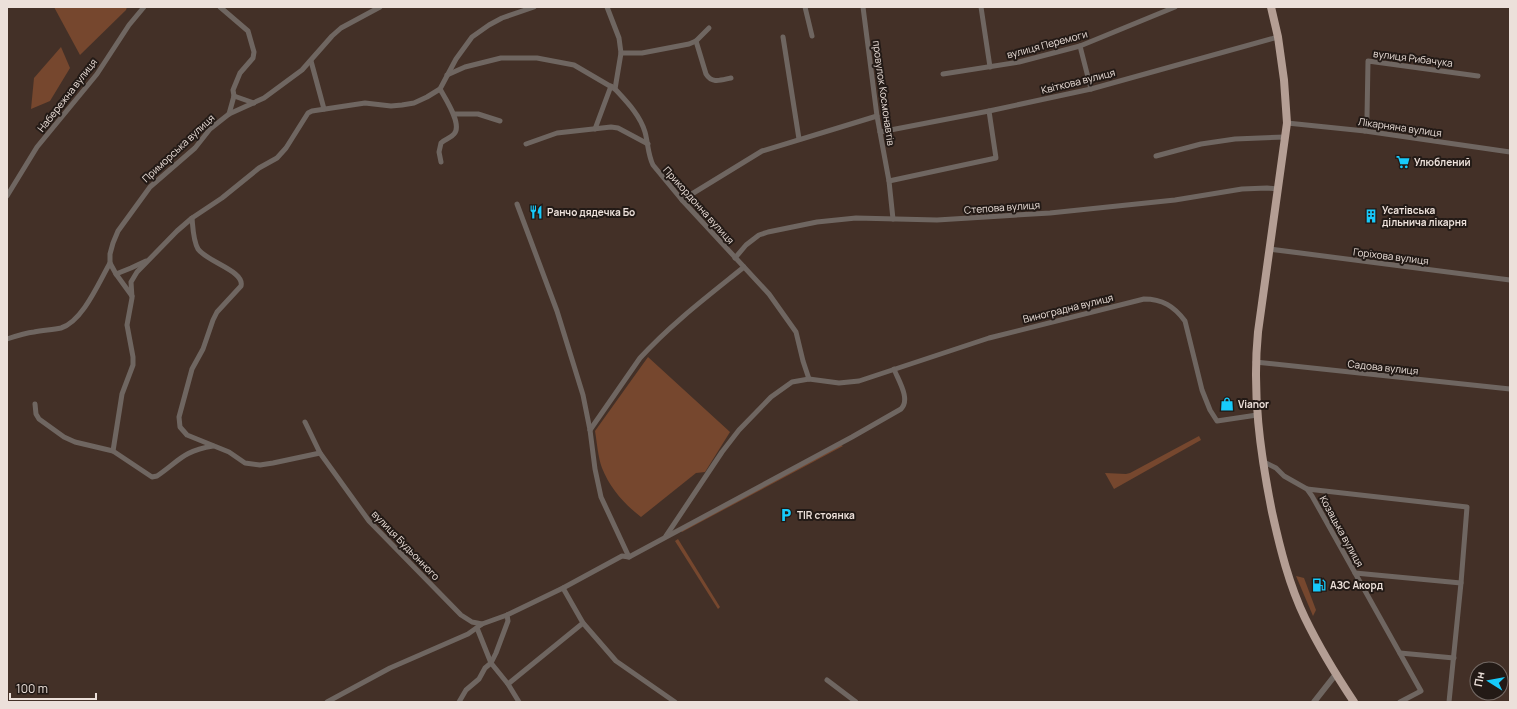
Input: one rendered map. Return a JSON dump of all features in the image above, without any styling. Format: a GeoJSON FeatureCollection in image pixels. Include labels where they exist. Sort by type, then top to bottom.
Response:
{"type":"FeatureCollection","features":[{"type":"Feature","properties":{"kind":"highway"},"geometry":{"type":"LineString","coordinates":[[1271,7],[1278,37],[1284,80],[1287,123],[1255,362],[1257,415],[1262,461],[1279,541],[1294,591],[1314,636],[1354,702]]}},
{"type":"Feature","properties":{"kind":"street","name":"Набережна вулиця"},"geometry":{"type":"LineString","coordinates":[[7,196],[37,147],[97,74],[129,25],[144,7]]}},
{"type":"Feature","properties":{"kind":"street"},"geometry":{"type":"LineString","coordinates":[[220,7],[248,30],[254,52],[253,58],[240,73],[233,90],[234,96],[229,114]]}},
{"type":"Feature","properties":{"kind":"street","name":"Приморська вулиця"},"geometry":{"type":"LineString","coordinates":[[110,263],[113,243],[118,231],[150,187],[195,148],[210,128],[229,114],[254,103],[302,70],[341,28],[380,7]]}},
{"type":"Feature","properties":{"kind":"street"},"geometry":{"type":"LineString","coordinates":[[113,451],[122,394],[133,365],[127,325],[132,298],[131,282],[137,272],[177,231],[192,218],[222,198],[258,168],[277,158],[286,148],[308,113],[312,111],[365,103],[391,106],[414,103],[440,89],[465,45],[480,30],[502,18],[534,7]]}},
{"type":"Feature","properties":{"kind":"street"},"geometry":{"type":"LineString","coordinates":[[595,129],[613,88],[621,53],[619,38],[607,7]]}},
{"type":"Feature","properties":{"kind":"street"},"geometry":{"type":"LineString","coordinates":[[805,7],[812,36]]}},
{"type":"Feature","properties":{"kind":"street","name":"провулок Космонавтів"},"geometry":{"type":"LineString","coordinates":[[863,7],[877,116],[889,181],[893,219]]}},
{"type":"Feature","properties":{"kind":"street"},"geometry":{"type":"LineString","coordinates":[[981,7],[990,67]]}},
{"type":"Feature","properties":{"kind":"street","name":"вулиця Перемоги"},"geometry":{"type":"LineString","coordinates":[[943,74],[1019,62],[1080,46],[1175,7]]}},
{"type":"Feature","properties":{"kind":"street"},"geometry":{"type":"LineString","coordinates":[[621,53],[642,53],[689,44],[696,41],[709,28]]}},
{"type":"Feature","properties":{"kind":"street"},"geometry":{"type":"LineString","coordinates":[[783,37],[799,139]]}},
{"type":"Feature","properties":{"kind":"street","name":"Квіткова вулиця"},"geometry":{"type":"LineString","coordinates":[[880,132],[1091,89],[1278,37]]}},
{"type":"Feature","properties":{"kind":"street"},"geometry":{"type":"LineString","coordinates":[[696,41],[708,78],[712,81],[731,78]]}},
{"type":"Feature","properties":{"kind":"street"},"geometry":{"type":"LineString","coordinates":[[1080,46],[1091,89]]}},
{"type":"Feature","properties":{"kind":"street","name":"Прикордонна вулиця"},"geometry":{"type":"LineString","coordinates":[[447,75],[465,67],[501,58],[537,58],[574,65],[613,88],[631,107],[639,119],[645,131],[650,159],[653,166],[682,200],[769,294],[796,332],[809,379]]}},
{"type":"Feature","properties":{"kind":"street"},"geometry":{"type":"LineString","coordinates":[[311,61],[324,109]]}},
{"type":"Feature","properties":{"kind":"street","name":"вулиця Рибачука"},"geometry":{"type":"LineString","coordinates":[[1365,131],[1367,117],[1368,61],[1478,76]]}},
{"type":"Feature","properties":{"kind":"street"},"geometry":{"type":"LineString","coordinates":[[440,89],[454,114],[457,124],[457,130],[454,134],[441,143],[439,152],[441,162]]}},
{"type":"Feature","properties":{"kind":"street"},"geometry":{"type":"LineString","coordinates":[[234,96],[254,103]]}},
{"type":"Feature","properties":{"kind":"street"},"geometry":{"type":"LineString","coordinates":[[889,181],[996,158],[989,111]]}},
{"type":"Feature","properties":{"kind":"street"},"geometry":{"type":"LineString","coordinates":[[454,114],[478,114],[500,121]]}},
{"type":"Feature","properties":{"kind":"street"},"geometry":{"type":"LineString","coordinates":[[682,200],[755,154],[799,139],[877,116]]}},
{"type":"Feature","properties":{"kind":"street","name":"Лікарняна вулиця"},"geometry":{"type":"LineString","coordinates":[[1287,123],[1365,131],[1510,152]]}},
{"type":"Feature","properties":{"kind":"street"},"geometry":{"type":"LineString","coordinates":[[526,144],[557,134],[611,127],[618,128],[648,144]]}},
{"type":"Feature","properties":{"kind":"street"},"geometry":{"type":"LineString","coordinates":[[1156,156],[1201,144],[1228,140],[1286,137]]}},
{"type":"Feature","properties":{"kind":"street","name":"Степова вулиця"},"geometry":{"type":"LineString","coordinates":[[735,258],[746,245],[759,235],[818,222],[856,218],[938,220],[1050,213],[1175,200],[1242,189],[1278,189]]}},
{"type":"Feature","properties":{"kind":"street"},"geometry":{"type":"LineString","coordinates":[[517,204],[557,311],[583,396],[601,497],[629,557]]}},
{"type":"Feature","properties":{"kind":"street"},"geometry":{"type":"LineString","coordinates":[[192,218],[195,242],[202,253],[217,264],[237,275],[242,282],[241,286],[216,312],[203,349],[192,369],[179,417],[182,431],[193,438],[229,452],[245,463],[260,465],[273,464],[320,453]]}},
{"type":"Feature","properties":{"kind":"street","name":"Горіхова вулиця"},"geometry":{"type":"LineString","coordinates":[[1269,249],[1510,280]]}},
{"type":"Feature","properties":{"kind":"street"},"geometry":{"type":"LineString","coordinates":[[116,274],[151,259]]}},
{"type":"Feature","properties":{"kind":"street"},"geometry":{"type":"LineString","coordinates":[[110,263],[132,298]]}},
{"type":"Feature","properties":{"kind":"street"},"geometry":{"type":"LineString","coordinates":[[7,339],[32,332],[59,328],[73,322],[91,297],[110,263]]}},
{"type":"Feature","properties":{"kind":"street"},"geometry":{"type":"LineString","coordinates":[[590,430],[640,358],[650,347],[682,318],[744,267]]}},
{"type":"Feature","properties":{"kind":"street","name":"Виноградна вулиця"},"geometry":{"type":"LineString","coordinates":[[809,379],[838,383],[859,381],[989,338],[1132,301],[1154,299],[1171,306],[1179,312],[1185,321],[1202,390],[1210,410],[1217,421],[1257,415]]}},
{"type":"Feature","properties":{"kind":"street","name":"Садова вулиця"},"geometry":{"type":"LineString","coordinates":[[1255,362],[1510,389]]}},
{"type":"Feature","properties":{"kind":"street"},"geometry":{"type":"LineString","coordinates":[[327,702],[390,668],[482,624],[507,615],[563,588],[622,556],[629,557],[902,409],[906,397],[894,369]]}},
{"type":"Feature","properties":{"kind":"street"},"geometry":{"type":"LineString","coordinates":[[666,536],[722,452],[739,430],[771,397],[782,388],[792,382],[809,379]]}},
{"type":"Feature","properties":{"kind":"street"},"geometry":{"type":"LineString","coordinates":[[35,404],[36,414],[39,419],[64,437],[75,442],[113,451],[152,477],[157,476],[188,453],[199,448],[213,446]]}},
{"type":"Feature","properties":{"kind":"street","name":"вулиця Будьонного"},"geometry":{"type":"LineString","coordinates":[[305,422],[320,453],[369,521],[461,615],[472,622],[482,624]]}},
{"type":"Feature","properties":{"kind":"street","name":"Козацька вулиця"},"geometry":{"type":"LineString","coordinates":[[1262,461],[1276,468],[1284,476],[1306,489],[1312,496],[1421,691],[1400,702]]}},
{"type":"Feature","properties":{"kind":"street"},"geometry":{"type":"LineString","coordinates":[[1306,489],[1467,507],[1449,702]]}},
{"type":"Feature","properties":{"kind":"street"},"geometry":{"type":"LineString","coordinates":[[1355,573],[1461,583]]}},
{"type":"Feature","properties":{"kind":"street"},"geometry":{"type":"LineString","coordinates":[[563,588],[583,623],[616,661],[675,702]]}},
{"type":"Feature","properties":{"kind":"street"},"geometry":{"type":"LineString","coordinates":[[459,702],[466,690],[479,679],[485,668],[491,663],[496,654],[508,622],[507,615]]}},
{"type":"Feature","properties":{"kind":"street"},"geometry":{"type":"LineString","coordinates":[[508,684],[583,623]]}},
{"type":"Feature","properties":{"kind":"street"},"geometry":{"type":"LineString","coordinates":[[476,628],[491,663],[508,684],[519,702]]}},
{"type":"Feature","properties":{"kind":"street"},"geometry":{"type":"LineString","coordinates":[[1400,653],[1454,658]]}},
{"type":"Feature","properties":{"kind":"street"},"geometry":{"type":"LineString","coordinates":[[1314,702],[1336,674]]}},
{"type":"Feature","properties":{"kind":"street"},"geometry":{"type":"LineString","coordinates":[[827,680],[856,702]]}},
{"type":"Feature","properties":{"kind":"shaded area"},"geometry":{"type":"Polygon","coordinates":[[[54,7],[127,7],[126,10],[80,55],[54,7]]]}},
{"type":"Feature","properties":{"kind":"shaded area"},"geometry":{"type":"Polygon","coordinates":[[[61,47],[70,68],[50,101],[31,109],[34,78],[61,47]]]}},
{"type":"Feature","properties":{"kind":"shaded area"},"geometry":{"type":"Polygon","coordinates":[[[648,357],[730,432],[705,472],[696,473],[641,517],[618,495],[605,475],[602,468],[595,431],[648,357]]]}},
{"type":"Feature","properties":{"kind":"shaded area"},"geometry":{"type":"Polygon","coordinates":[[[1199,436],[1201,440],[1114,489],[1105,473],[1130,473],[1199,436]]]}},
{"type":"Feature","properties":{"kind":"shaded area"},"geometry":{"type":"Polygon","coordinates":[[[841,445],[843,446],[682,532],[681,531],[841,445]]]}},
{"type":"Feature","properties":{"kind":"shaded area"},"geometry":{"type":"Polygon","coordinates":[[[678,539],[720,607],[718,609],[675,541],[678,539]]]}},
{"type":"Feature","properties":{"kind":"shaded area"},"geometry":{"type":"Polygon","coordinates":[[[1296,576],[1304,578],[1316,610],[1313,616],[1296,576]]]}},
{"type":"Feature","properties":{"kind":"place","name":"Улюблений"},"geometry":{"type":"Point","coordinates":[1403,162]}},
{"type":"Feature","properties":{"kind":"place","name":"Ранчо дядечка Бо"},"geometry":{"type":"Point","coordinates":[536,212]}},
{"type":"Feature","properties":{"kind":"place","name":"Усатівська дільнича лікарня"},"geometry":{"type":"Point","coordinates":[1371,216]}},
{"type":"Feature","properties":{"kind":"place","name":"Vianor"},"geometry":{"type":"Point","coordinates":[1227,404]}},
{"type":"Feature","properties":{"kind":"place","name":"TIR стоянка"},"geometry":{"type":"Point","coordinates":[786,515]}},
{"type":"Feature","properties":{"kind":"place","name":"АЗС Акорд"},"geometry":{"type":"Point","coordinates":[1319,585]}}]}
